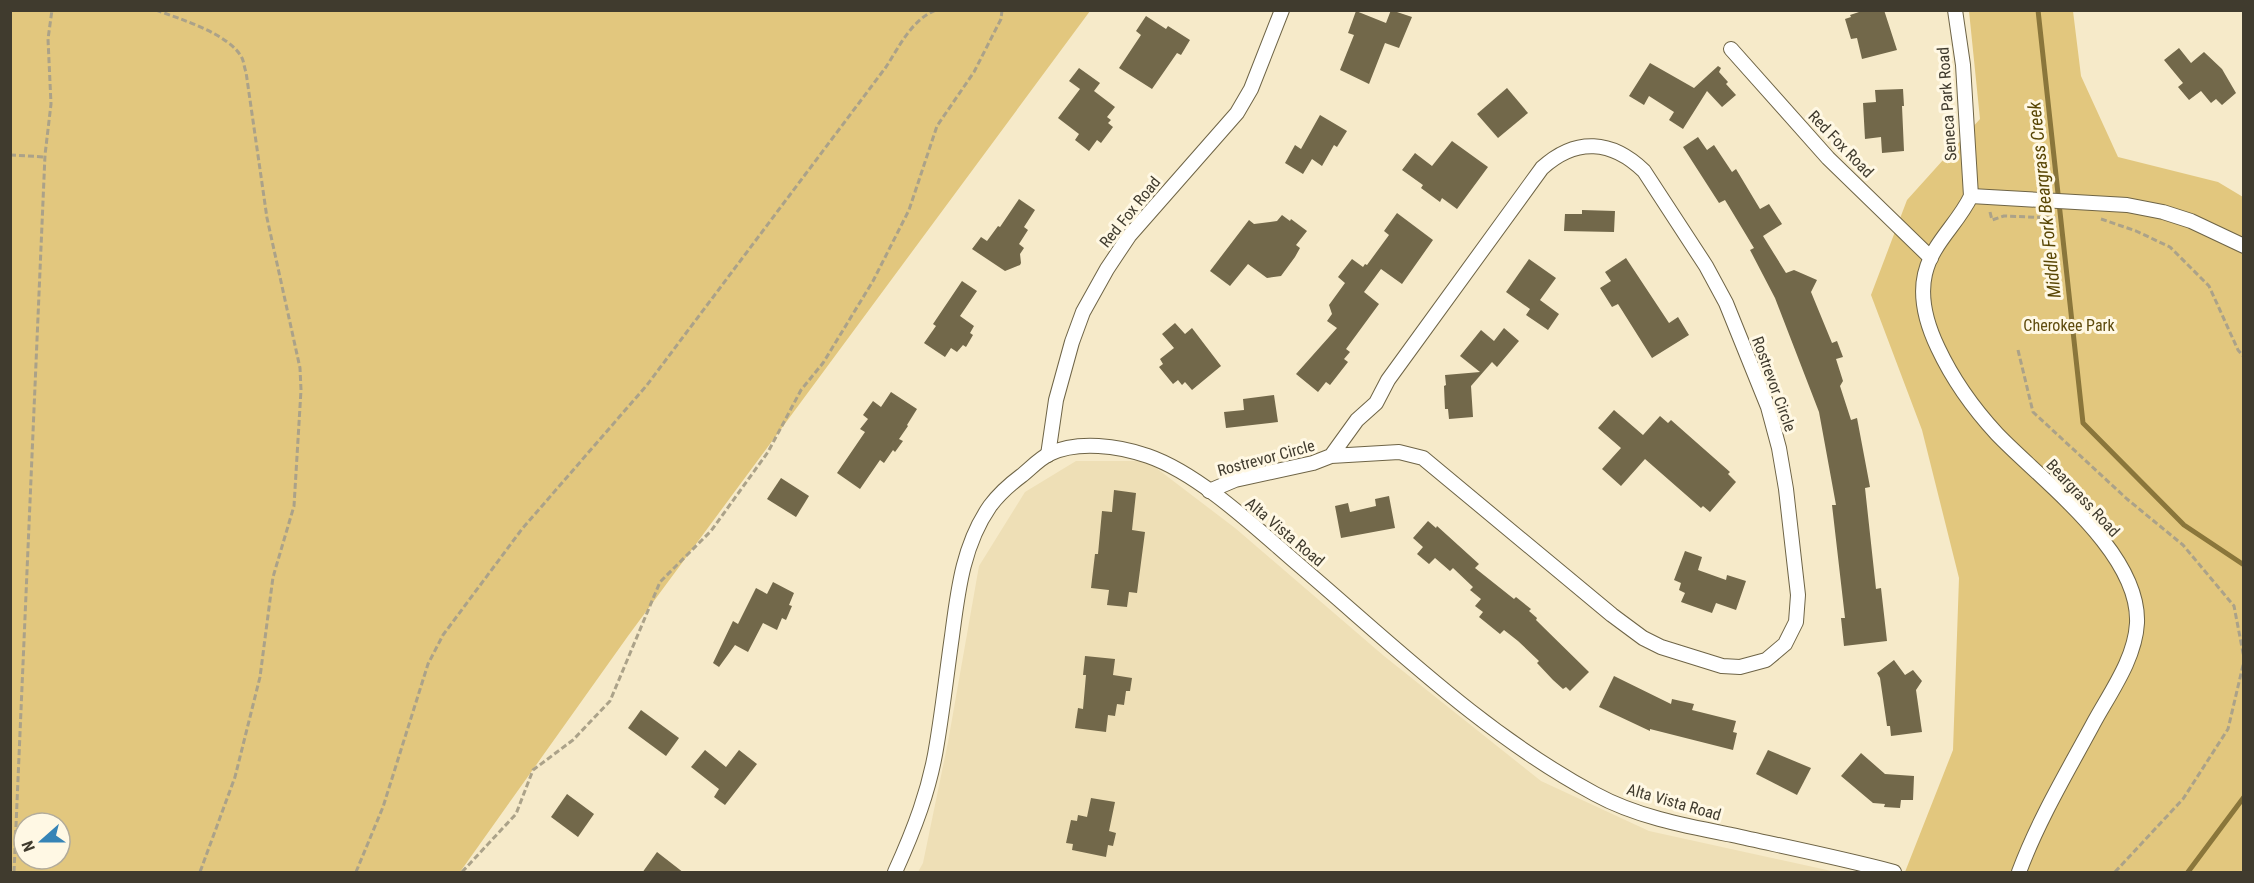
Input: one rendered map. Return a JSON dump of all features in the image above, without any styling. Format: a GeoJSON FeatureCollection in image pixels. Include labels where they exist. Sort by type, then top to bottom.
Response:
{"type":"FeatureCollection","features":[{"type":"Feature","properties":{"kind":"street","name":"Red Fox Road"},"geometry":{"type":"LineString","coordinates":[[1048,455],[1056,400],[1083,312],[1107,268],[1129,236],[1237,113],[1251,89],[1282,10]]}},
{"type":"Feature","properties":{"kind":"street","name":"Seneca Park Road"},"geometry":{"type":"LineString","coordinates":[[1955,10],[1964,77],[1971,196]]}},
{"type":"Feature","properties":{"kind":"street","name":"Red Fox Road"},"geometry":{"type":"LineString","coordinates":[[1731,49],[1828,158],[1931,258]]}},
{"type":"Feature","properties":{"kind":"street","name":"Rostrevor Circle"},"geometry":{"type":"LineString","coordinates":[[1209,491],[1235,480],[1313,463],[1331,456],[1399,452],[1423,458],[1642,638],[1687,656],[1722,666],[1740,667],[1766,660],[1785,644],[1796,622],[1798,596],[1786,489],[1779,448],[1768,407],[1726,303],[1706,266],[1644,171],[1630,158],[1616,150],[1597,146],[1576,148],[1564,152],[1542,168],[1388,380],[1376,403],[1358,420],[1331,456]]}},
{"type":"Feature","properties":{"kind":"street"},"geometry":{"type":"LineString","coordinates":[[1971,196],[2127,205],[2163,212],[2191,221],[2244,246]]}},
{"type":"Feature","properties":{"kind":"street","name":"Beargrass Road"},"geometry":{"type":"LineString","coordinates":[[1971,196],[1965,210],[1936,247],[1925,273],[1923,303],[1931,335],[1944,362],[1968,400],[1998,434],[2091,527],[2124,572],[2134,600],[2137,622],[2130,655],[2051,800],[2019,873]]}},
{"type":"Feature","properties":{"kind":"street","name":"Alta Vista Road"},"geometry":{"type":"LineString","coordinates":[[895,873],[915,829],[928,786],[936,747],[960,578],[969,548],[982,519],[1003,490],[1048,455],[1069,447],[1118,448],[1148,456],[1172,466],[1209,491],[1489,726],[1518,748],[1600,797],[1637,812],[1682,825],[1821,854],[1894,873]]}},
{"type":"Feature","properties":{"kind":"path"},"geometry":{"type":"LineString","coordinates":[[14,873],[45,157],[51,105],[48,39],[52,10]]}},
{"type":"Feature","properties":{"kind":"path"},"geometry":{"type":"LineString","coordinates":[[156,10],[217,36],[231,45],[242,57],[267,218],[300,368],[302,390],[294,506],[273,577],[260,677],[235,777],[200,873]]}},
{"type":"Feature","properties":{"kind":"path"},"geometry":{"type":"LineString","coordinates":[[356,873],[383,807],[428,664],[443,635],[522,530],[647,385],[886,68],[914,26],[927,14],[936,10]]}},
{"type":"Feature","properties":{"kind":"path"},"geometry":{"type":"LineString","coordinates":[[462,873],[516,814],[533,770],[573,740],[610,701],[660,582],[711,531],[768,452],[801,390],[823,363],[873,281],[909,210],[937,126],[974,72],[1001,19],[1002,10]]}},
{"type":"Feature","properties":{"kind":"path"},"geometry":{"type":"LineString","coordinates":[[10,155],[45,157]]}},
{"type":"Feature","properties":{"kind":"path"},"geometry":{"type":"LineString","coordinates":[[1992,219],[2004,216],[2063,218]]}},
{"type":"Feature","properties":{"kind":"path"},"geometry":{"type":"LineString","coordinates":[[2094,219],[2136,231],[2170,247],[2209,286],[2238,350],[2244,357]]}},
{"type":"Feature","properties":{"kind":"path"},"geometry":{"type":"LineString","coordinates":[[2018,350],[2033,412],[2127,499],[2183,544],[2234,606],[2244,659],[2228,729],[2183,800],[2115,873]]}},
{"type":"Feature","properties":{"kind":"shaded area"},"geometry":{"type":"Polygon","coordinates":[[[1076,461],[1147,461],[1235,528],[1384,656],[1541,781],[1649,831],[1836,872],[918,872],[923,863],[948,742],[979,566],[1025,492],[1076,461]]]}},
{"type":"Feature","properties":{"kind":"green space"},"geometry":{"type":"Polygon","coordinates":[[[10,11],[1090,11],[628,636],[460,872],[11,872],[10,11]]]}},
{"type":"Feature","properties":{"kind":"green space","name":"Cherokee Park"},"geometry":{"type":"Polygon","coordinates":[[[1969,11],[2073,11],[2081,76],[2118,157],[2218,182],[2243,197],[2243,872],[1905,872],[1953,750],[1959,578],[1922,430],[1871,295],[1907,200],[1980,119],[1969,11]]]}},
{"type":"Feature","properties":{"kind":"building"},"geometry":{"type":"Polygon","coordinates":[[[1391,10],[1412,17],[1399,48],[1385,43],[1369,84],[1340,70],[1354,35],[1348,33],[1356,11],[1386,23],[1391,10]]]}},
{"type":"Feature","properties":{"kind":"building"},"geometry":{"type":"Polygon","coordinates":[[[1865,10],[1884,10],[1897,50],[1862,59],[1857,38],[1851,39],[1845,19],[1865,10]]]}},
{"type":"Feature","properties":{"kind":"building"},"geometry":{"type":"Polygon","coordinates":[[[1146,16],[1166,29],[1168,26],[1190,40],[1181,55],[1177,53],[1152,89],[1119,68],[1141,35],[1136,31],[1146,16]]]}},
{"type":"Feature","properties":{"kind":"building"},"geometry":{"type":"Polygon","coordinates":[[[2179,48],[2191,63],[2204,52],[2222,69],[2236,93],[2222,105],[2216,99],[2211,103],[2201,91],[2189,100],[2178,87],[2183,83],[2164,60],[2179,48]]]}},
{"type":"Feature","properties":{"kind":"building"},"geometry":{"type":"Polygon","coordinates":[[[1650,63],[1694,88],[1718,66],[1721,68],[1719,72],[1728,82],[1726,84],[1736,95],[1722,107],[1707,91],[1683,129],[1669,120],[1674,112],[1649,96],[1644,105],[1629,96],[1650,63]]]}},
{"type":"Feature","properties":{"kind":"building"},"geometry":{"type":"Polygon","coordinates":[[[1079,68],[1100,83],[1094,91],[1115,107],[1107,117],[1111,120],[1108,123],[1113,127],[1101,143],[1097,140],[1089,151],[1075,140],[1079,134],[1058,118],[1080,89],[1069,81],[1079,68]]]}},
{"type":"Feature","properties":{"kind":"building"},"geometry":{"type":"Polygon","coordinates":[[[1507,88],[1528,113],[1498,138],[1477,114],[1507,88]]]}},
{"type":"Feature","properties":{"kind":"building"},"geometry":{"type":"Polygon","coordinates":[[[1903,89],[1904,151],[1882,153],[1881,137],[1865,139],[1863,103],[1876,102],[1875,90],[1903,89]]]}},
{"type":"Feature","properties":{"kind":"building"},"geometry":{"type":"Polygon","coordinates":[[[1320,115],[1347,131],[1337,147],[1334,145],[1322,166],[1312,159],[1303,174],[1285,163],[1295,145],[1301,149],[1320,115]]]}},
{"type":"Feature","properties":{"kind":"building"},"geometry":{"type":"Polygon","coordinates":[[[1698,137],[1707,150],[1714,145],[1732,172],[1736,169],[1760,209],[1769,204],[1782,224],[1763,236],[1786,273],[1794,270],[1817,280],[1811,292],[1832,343],[1837,341],[1843,357],[1836,359],[1843,381],[1840,386],[1851,420],[1857,418],[1870,487],[1865,488],[1876,589],[1881,588],[1887,641],[1844,646],[1841,618],[1845,618],[1832,505],[1836,505],[1819,412],[1775,298],[1750,250],[1754,248],[1725,200],[1719,203],[1683,147],[1698,137]]]}},
{"type":"Feature","properties":{"kind":"building"},"geometry":{"type":"Polygon","coordinates":[[[1452,141],[1488,167],[1457,209],[1442,198],[1440,202],[1421,188],[1423,185],[1402,170],[1415,153],[1432,166],[1452,141]]]}},
{"type":"Feature","properties":{"kind":"building"},"geometry":{"type":"Polygon","coordinates":[[[1019,199],[1035,210],[1024,227],[1028,230],[1019,244],[1024,248],[1020,254],[1021,263],[1005,271],[972,249],[981,237],[987,241],[998,226],[1000,227],[1019,199]]]}},
{"type":"Feature","properties":{"kind":"building"},"geometry":{"type":"Polygon","coordinates":[[[1582,210],[1615,211],[1614,232],[1564,231],[1565,214],[1582,214],[1582,210]]]}},
{"type":"Feature","properties":{"kind":"building"},"geometry":{"type":"Polygon","coordinates":[[[1397,213],[1433,240],[1402,284],[1381,269],[1364,292],[1379,304],[1346,349],[1350,352],[1344,359],[1348,362],[1330,385],[1326,382],[1318,392],[1296,374],[1337,328],[1327,321],[1332,314],[1329,305],[1345,283],[1338,277],[1352,259],[1363,267],[1367,265],[1389,235],[1384,231],[1397,213]]]}},
{"type":"Feature","properties":{"kind":"building"},"geometry":{"type":"Polygon","coordinates":[[[1282,215],[1307,231],[1296,245],[1300,248],[1295,257],[1281,276],[1267,278],[1248,264],[1230,286],[1210,271],[1249,220],[1254,224],[1277,221],[1282,215]]]}},
{"type":"Feature","properties":{"kind":"building"},"geometry":{"type":"Polygon","coordinates":[[[1626,258],[1669,323],[1678,317],[1689,335],[1652,358],[1618,304],[1612,307],[1600,288],[1611,281],[1605,272],[1626,258]]]}},
{"type":"Feature","properties":{"kind":"building"},"geometry":{"type":"Polygon","coordinates":[[[1529,259],[1556,278],[1540,300],[1559,314],[1548,330],[1526,315],[1530,309],[1506,292],[1529,259]]]}},
{"type":"Feature","properties":{"kind":"building"},"geometry":{"type":"Polygon","coordinates":[[[962,281],[977,291],[960,316],[974,326],[970,333],[973,335],[966,347],[963,345],[957,352],[951,348],[945,357],[924,343],[936,326],[933,324],[962,281]]]}},
{"type":"Feature","properties":{"kind":"building"},"geometry":{"type":"Polygon","coordinates":[[[1175,323],[1185,334],[1192,328],[1221,366],[1192,390],[1185,382],[1182,385],[1178,380],[1173,384],[1159,367],[1163,364],[1160,359],[1174,348],[1162,334],[1175,323]]]}},
{"type":"Feature","properties":{"kind":"building"},"geometry":{"type":"Polygon","coordinates":[[[1504,328],[1519,341],[1497,367],[1492,362],[1471,386],[1473,417],[1449,419],[1448,409],[1445,409],[1445,375],[1480,372],[1460,356],[1481,330],[1494,341],[1504,328]]]}},
{"type":"Feature","properties":{"kind":"building"},"geometry":{"type":"Polygon","coordinates":[[[891,392],[917,409],[899,439],[903,441],[884,463],[880,460],[860,489],[837,473],[865,432],[860,429],[868,419],[863,415],[873,401],[881,407],[891,392]]]}},
{"type":"Feature","properties":{"kind":"building"},"geometry":{"type":"Polygon","coordinates":[[[1274,395],[1278,422],[1226,428],[1224,412],[1244,410],[1243,399],[1274,395]]]}},
{"type":"Feature","properties":{"kind":"building"},"geometry":{"type":"Polygon","coordinates":[[[1614,410],[1643,435],[1660,416],[1668,423],[1671,420],[1730,472],[1728,474],[1736,482],[1710,512],[1703,506],[1701,508],[1645,459],[1621,486],[1602,469],[1621,448],[1598,428],[1614,410]]]}},
{"type":"Feature","properties":{"kind":"building"},"geometry":{"type":"Polygon","coordinates":[[[781,478],[809,496],[796,517],[767,499],[781,478]]]}},
{"type":"Feature","properties":{"kind":"building"},"geometry":{"type":"Polygon","coordinates":[[[1114,490],[1136,493],[1132,530],[1145,532],[1137,593],[1129,592],[1127,607],[1107,605],[1109,590],[1091,588],[1095,554],[1098,554],[1102,511],[1112,512],[1114,490]]]}},
{"type":"Feature","properties":{"kind":"building"},"geometry":{"type":"Polygon","coordinates":[[[1389,496],[1395,528],[1341,538],[1335,506],[1348,503],[1350,512],[1376,506],[1375,499],[1389,496]]]}},
{"type":"Feature","properties":{"kind":"building"},"geometry":{"type":"Polygon","coordinates":[[[1428,521],[1436,528],[1437,526],[1479,564],[1475,568],[1514,599],[1516,597],[1531,609],[1529,611],[1537,618],[1536,620],[1589,672],[1570,691],[1566,687],[1563,689],[1553,680],[1537,663],[1539,661],[1518,641],[1504,630],[1500,634],[1479,617],[1483,612],[1475,606],[1481,599],[1470,590],[1473,587],[1453,568],[1450,571],[1435,558],[1429,564],[1417,554],[1423,547],[1413,538],[1428,521]]]}},
{"type":"Feature","properties":{"kind":"building"},"geometry":{"type":"Polygon","coordinates":[[[1685,551],[1702,557],[1698,570],[1726,580],[1727,575],[1746,581],[1736,610],[1716,603],[1712,613],[1681,602],[1685,593],[1679,590],[1681,583],[1674,580],[1685,551]]]}},
{"type":"Feature","properties":{"kind":"building"},"geometry":{"type":"Polygon","coordinates":[[[773,582],[794,593],[786,620],[782,618],[777,630],[763,623],[748,652],[735,645],[719,667],[713,663],[733,621],[738,624],[756,588],[767,594],[773,582]]]}},
{"type":"Feature","properties":{"kind":"building"},"geometry":{"type":"Polygon","coordinates":[[[1085,656],[1115,659],[1113,675],[1132,678],[1130,691],[1126,691],[1124,705],[1117,704],[1115,716],[1108,715],[1106,732],[1075,728],[1078,708],[1083,709],[1085,656]]]}},
{"type":"Feature","properties":{"kind":"building"},"geometry":{"type":"Polygon","coordinates":[[[1894,660],[1905,675],[1913,670],[1922,681],[1916,690],[1922,732],[1891,736],[1890,726],[1887,726],[1880,678],[1877,673],[1894,660]]]}},
{"type":"Feature","properties":{"kind":"building"},"geometry":{"type":"Polygon","coordinates":[[[1614,676],[1671,704],[1672,699],[1694,704],[1692,710],[1736,721],[1733,732],[1737,733],[1733,750],[1650,729],[1650,731],[1599,707],[1614,676]]]}},
{"type":"Feature","properties":{"kind":"building"},"geometry":{"type":"Polygon","coordinates":[[[641,710],[679,738],[666,756],[628,728],[641,710]]]}},
{"type":"Feature","properties":{"kind":"building"},"geometry":{"type":"Polygon","coordinates":[[[705,750],[726,767],[739,750],[757,764],[725,805],[714,797],[719,789],[691,767],[705,750]]]}},
{"type":"Feature","properties":{"kind":"building"},"geometry":{"type":"Polygon","coordinates":[[[1768,750],[1811,768],[1797,795],[1756,774],[1768,750]]]}},
{"type":"Feature","properties":{"kind":"building"},"geometry":{"type":"Polygon","coordinates":[[[1861,753],[1885,774],[1914,776],[1913,800],[1901,800],[1900,808],[1884,807],[1885,804],[1873,803],[1841,776],[1861,753]]]}},
{"type":"Feature","properties":{"kind":"building"},"geometry":{"type":"Polygon","coordinates":[[[567,794],[594,814],[578,837],[551,817],[567,794]]]}},
{"type":"Feature","properties":{"kind":"building"},"geometry":{"type":"Polygon","coordinates":[[[1091,798],[1115,802],[1109,831],[1116,833],[1113,846],[1108,845],[1106,857],[1072,850],[1073,844],[1066,843],[1071,820],[1077,821],[1078,815],[1087,817],[1091,798]]]}},
{"type":"Feature","properties":{"kind":"building"},"geometry":{"type":"Polygon","coordinates":[[[657,852],[684,873],[642,873],[657,852]]]}},
{"type":"Feature","properties":{"kind":"waterway","name":"Middle Fork Beargrass Creek"},"geometry":{"type":"LineString","coordinates":[[2038,10],[2083,423],[2184,525],[2244,565]]}},
{"type":"Feature","properties":{"kind":"waterway","name":"Middle Fork Beargrass Creek"},"geometry":{"type":"LineString","coordinates":[[2188,872],[2244,797]]}}]}
